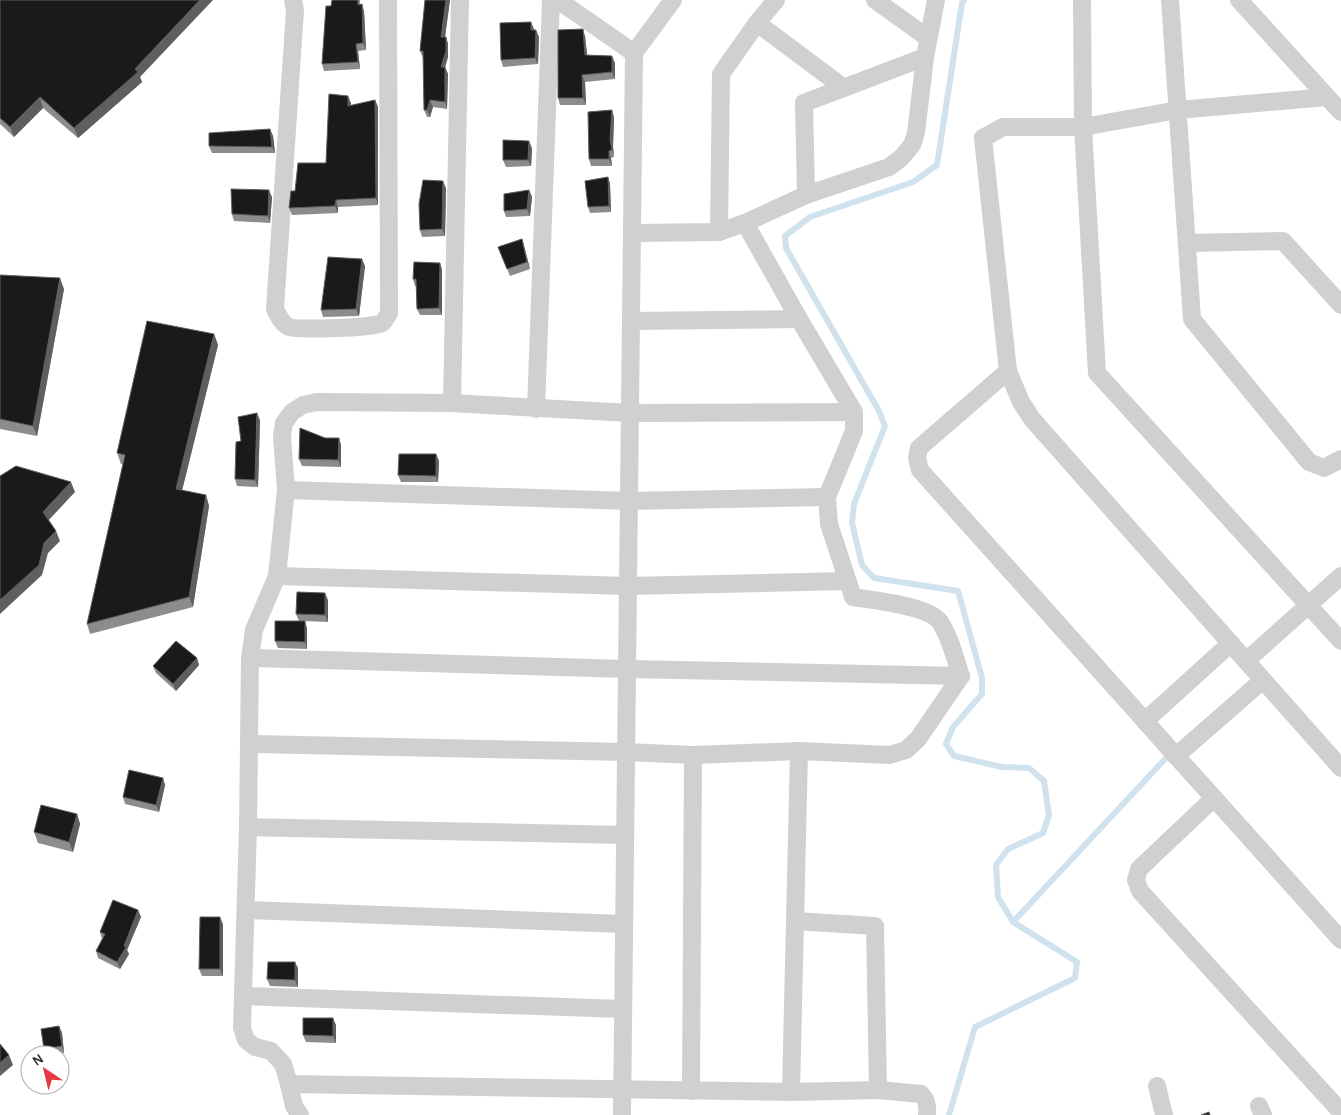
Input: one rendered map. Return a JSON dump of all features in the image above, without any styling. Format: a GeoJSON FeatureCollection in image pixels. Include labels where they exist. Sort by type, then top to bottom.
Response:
{"type":"FeatureCollection","features":[{"type":"Feature","properties":{"kind":"street"},"geometry":{"type":"LineString","coordinates":[[293,0],[295,10],[275,309],[281,320],[290,327],[339,329],[383,323],[389,313],[388,0]]}},
{"type":"Feature","properties":{"kind":"street"},"geometry":{"type":"LineString","coordinates":[[452,403],[460,0]]}},
{"type":"Feature","properties":{"kind":"street"},"geometry":{"type":"LineString","coordinates":[[536,409],[551,0]]}},
{"type":"Feature","properties":{"kind":"street"},"geometry":{"type":"LineString","coordinates":[[558,0],[634,53]]}},
{"type":"Feature","properties":{"kind":"street"},"geometry":{"type":"LineString","coordinates":[[622,1115],[634,53],[673,0]]}},
{"type":"Feature","properties":{"kind":"street"},"geometry":{"type":"LineString","coordinates":[[719,232],[720,74],[776,0]]}},
{"type":"Feature","properties":{"kind":"street"},"geometry":{"type":"LineString","coordinates":[[875,0],[928,38]]}},
{"type":"Feature","properties":{"kind":"street"},"geometry":{"type":"LineString","coordinates":[[632,233],[719,232],[745,223],[806,195],[889,167],[901,158],[912,145],[916,133],[925,57],[936,0]]}},
{"type":"Feature","properties":{"kind":"street"},"geometry":{"type":"LineString","coordinates":[[1082,0],[1083,126],[1097,373],[1341,641]]}},
{"type":"Feature","properties":{"kind":"street"},"geometry":{"type":"LineString","coordinates":[[1170,0],[1192,319],[1309,462],[1324,468],[1341,458]]}},
{"type":"Feature","properties":{"kind":"street"},"geometry":{"type":"LineString","coordinates":[[1239,0],[1341,112]]}},
{"type":"Feature","properties":{"kind":"street"},"geometry":{"type":"LineString","coordinates":[[757,24],[844,88]]}},
{"type":"Feature","properties":{"kind":"street"},"geometry":{"type":"LineString","coordinates":[[806,195],[804,103],[925,57]]}},
{"type":"Feature","properties":{"kind":"street"},"geometry":{"type":"LineString","coordinates":[[1328,97],[1178,110],[1083,126],[1003,127],[983,138],[1008,371],[1021,402],[1032,419],[1341,768]]}},
{"type":"Feature","properties":{"kind":"street"},"geometry":{"type":"LineString","coordinates":[[745,223],[854,412],[854,431],[827,498],[829,524],[853,597],[915,608],[939,620],[946,633],[961,676]]}},
{"type":"Feature","properties":{"kind":"street"},"geometry":{"type":"LineString","coordinates":[[1187,243],[1283,241],[1341,305]]}},
{"type":"Feature","properties":{"kind":"street"},"geometry":{"type":"LineString","coordinates":[[631,321],[799,319]]}},
{"type":"Feature","properties":{"kind":"street"},"geometry":{"type":"LineString","coordinates":[[1008,371],[919,448],[917,458],[920,470],[1341,940]]}},
{"type":"Feature","properties":{"kind":"street"},"geometry":{"type":"LineString","coordinates":[[300,1115],[294,1106],[283,1064],[271,1051],[256,1047],[246,1040],[242,1028],[248,827],[250,658],[254,630],[277,576],[286,490],[282,436],[284,423],[292,412],[304,405],[317,402],[452,403],[630,413],[854,412]]}},
{"type":"Feature","properties":{"kind":"street"},"geometry":{"type":"LineString","coordinates":[[286,490],[629,501],[827,498]]}},
{"type":"Feature","properties":{"kind":"street"},"geometry":{"type":"LineString","coordinates":[[277,576],[628,586],[847,582]]}},
{"type":"Feature","properties":{"kind":"street"},"geometry":{"type":"LineString","coordinates":[[1246,661],[1341,576]]}},
{"type":"Feature","properties":{"kind":"street"},"geometry":{"type":"LineString","coordinates":[[1146,721],[1231,643]]}},
{"type":"Feature","properties":{"kind":"street"},"geometry":{"type":"LineString","coordinates":[[250,658],[627,670],[961,676]]}},
{"type":"Feature","properties":{"kind":"street"},"geometry":{"type":"LineString","coordinates":[[249,744],[693,755],[799,751],[890,755],[906,750],[918,739],[961,676]]}},
{"type":"Feature","properties":{"kind":"street"},"geometry":{"type":"LineString","coordinates":[[1176,756],[1263,680]]}},
{"type":"Feature","properties":{"kind":"street"},"geometry":{"type":"LineString","coordinates":[[791,1092],[799,751]]}},
{"type":"Feature","properties":{"kind":"street"},"geometry":{"type":"LineString","coordinates":[[691,1091],[693,755]]}},
{"type":"Feature","properties":{"kind":"street"},"geometry":{"type":"LineString","coordinates":[[1214,798],[1139,869],[1136,880],[1140,891],[1341,1112]]}},
{"type":"Feature","properties":{"kind":"street"},"geometry":{"type":"LineString","coordinates":[[248,827],[625,835]]}},
{"type":"Feature","properties":{"kind":"street"},"geometry":{"type":"LineString","coordinates":[[246,910],[624,924]]}},
{"type":"Feature","properties":{"kind":"street"},"geometry":{"type":"LineString","coordinates":[[795,921],[876,926],[878,1090]]}},
{"type":"Feature","properties":{"kind":"street"},"geometry":{"type":"LineString","coordinates":[[243,996],[623,1008]]}},
{"type":"Feature","properties":{"kind":"street"},"geometry":{"type":"LineString","coordinates":[[289,1084],[691,1091],[791,1092],[878,1090],[921,1094],[926,1100],[927,1115]]}},
{"type":"Feature","properties":{"kind":"street"},"geometry":{"type":"LineString","coordinates":[[1157,1086],[1164,1115]]}},
{"type":"Feature","properties":{"kind":"building"},"geometry":{"type":"Polygon","coordinates":[[[0,0],[200,0],[135,69],[138,72],[74,128],[40,97],[10,127],[0,118],[0,0]]]}},
{"type":"Feature","properties":{"kind":"building"},"geometry":{"type":"Polygon","coordinates":[[[332,0],[358,0],[358,5],[362,4],[363,43],[356,44],[358,62],[322,64],[326,6],[331,6],[332,0]]]}},
{"type":"Feature","properties":{"kind":"building"},"geometry":{"type":"Polygon","coordinates":[[[425,0],[446,0],[441,37],[446,37],[446,51],[441,67],[445,67],[445,102],[430,100],[427,110],[424,110],[423,51],[420,51],[425,0]]]}},
{"type":"Feature","properties":{"kind":"building"},"geometry":{"type":"Polygon","coordinates":[[[531,22],[531,30],[536,30],[535,58],[501,60],[500,23],[531,22]]]}},
{"type":"Feature","properties":{"kind":"building"},"geometry":{"type":"Polygon","coordinates":[[[583,29],[585,55],[612,56],[612,72],[582,75],[583,98],[558,98],[558,30],[583,29]]]}},
{"type":"Feature","properties":{"kind":"building"},"geometry":{"type":"Polygon","coordinates":[[[329,94],[348,96],[348,106],[375,100],[376,198],[336,200],[335,206],[289,208],[291,191],[295,191],[298,163],[326,163],[329,94]]]}},
{"type":"Feature","properties":{"kind":"building"},"geometry":{"type":"Polygon","coordinates":[[[612,110],[610,140],[612,150],[609,151],[609,159],[589,159],[588,112],[612,110]]]}},
{"type":"Feature","properties":{"kind":"building"},"geometry":{"type":"Polygon","coordinates":[[[270,129],[272,147],[209,146],[209,133],[270,129]]]}},
{"type":"Feature","properties":{"kind":"building"},"geometry":{"type":"Polygon","coordinates":[[[503,140],[529,141],[528,160],[503,160],[503,140]]]}},
{"type":"Feature","properties":{"kind":"building"},"geometry":{"type":"Polygon","coordinates":[[[608,177],[609,206],[588,207],[585,181],[608,177]]]}},
{"type":"Feature","properties":{"kind":"building"},"geometry":{"type":"Polygon","coordinates":[[[423,180],[443,181],[442,229],[420,230],[419,204],[423,180]]]}},
{"type":"Feature","properties":{"kind":"building"},"geometry":{"type":"Polygon","coordinates":[[[231,189],[269,190],[268,216],[232,214],[231,189]]]}},
{"type":"Feature","properties":{"kind":"building"},"geometry":{"type":"Polygon","coordinates":[[[529,190],[527,209],[504,211],[504,194],[529,190]]]}},
{"type":"Feature","properties":{"kind":"building"},"geometry":{"type":"Polygon","coordinates":[[[522,239],[527,262],[507,269],[498,247],[522,239]]]}},
{"type":"Feature","properties":{"kind":"building"},"geometry":{"type":"Polygon","coordinates":[[[328,257],[362,259],[356,309],[321,310],[328,257]]]}},
{"type":"Feature","properties":{"kind":"building"},"geometry":{"type":"Polygon","coordinates":[[[414,262],[440,263],[439,308],[417,309],[416,279],[413,279],[414,262]]]}},
{"type":"Feature","properties":{"kind":"building"},"geometry":{"type":"Polygon","coordinates":[[[0,275],[60,278],[33,426],[0,419],[0,275]]]}},
{"type":"Feature","properties":{"kind":"building"},"geometry":{"type":"Polygon","coordinates":[[[147,321],[214,334],[176,489],[206,495],[189,597],[87,624],[125,455],[117,453],[147,321]]]}},
{"type":"Feature","properties":{"kind":"building"},"geometry":{"type":"Polygon","coordinates":[[[257,413],[255,480],[235,479],[236,442],[241,441],[238,417],[257,413]]]}},
{"type":"Feature","properties":{"kind":"building"},"geometry":{"type":"Polygon","coordinates":[[[300,428],[325,438],[339,438],[338,460],[299,459],[300,428]]]}},
{"type":"Feature","properties":{"kind":"building"},"geometry":{"type":"Polygon","coordinates":[[[399,454],[436,454],[436,476],[398,475],[399,454]]]}},
{"type":"Feature","properties":{"kind":"building"},"geometry":{"type":"Polygon","coordinates":[[[16,466],[71,482],[43,512],[56,531],[44,543],[39,565],[0,600],[0,476],[16,466]]]}},
{"type":"Feature","properties":{"kind":"building"},"geometry":{"type":"Polygon","coordinates":[[[297,592],[325,593],[325,615],[296,614],[297,592]]]}},
{"type":"Feature","properties":{"kind":"building"},"geometry":{"type":"Polygon","coordinates":[[[275,621],[305,621],[305,642],[275,641],[275,621]]]}},
{"type":"Feature","properties":{"kind":"building"},"geometry":{"type":"Polygon","coordinates":[[[176,641],[197,658],[173,684],[153,666],[176,641]]]}},
{"type":"Feature","properties":{"kind":"building"},"geometry":{"type":"Polygon","coordinates":[[[129,770],[163,778],[156,805],[123,797],[129,770]]]}},
{"type":"Feature","properties":{"kind":"building"},"geometry":{"type":"Polygon","coordinates":[[[41,805],[77,814],[69,842],[34,832],[41,805]]]}},
{"type":"Feature","properties":{"kind":"building"},"geometry":{"type":"Polygon","coordinates":[[[113,900],[138,910],[124,946],[126,947],[117,962],[96,951],[105,934],[100,932],[113,900]]]}},
{"type":"Feature","properties":{"kind":"building"},"geometry":{"type":"Polygon","coordinates":[[[200,917],[220,917],[220,969],[199,969],[200,917]]]}},
{"type":"Feature","properties":{"kind":"building"},"geometry":{"type":"Polygon","coordinates":[[[268,962],[295,962],[295,980],[267,979],[268,962]]]}},
{"type":"Feature","properties":{"kind":"building"},"geometry":{"type":"Polygon","coordinates":[[[303,1018],[333,1018],[333,1036],[303,1035],[303,1018]]]}},
{"type":"Feature","properties":{"kind":"building"},"geometry":{"type":"Polygon","coordinates":[[[59,1026],[62,1045],[43,1045],[41,1029],[59,1026]]]}},
{"type":"Feature","properties":{"kind":"building"},"geometry":{"type":"Polygon","coordinates":[[[0,1044],[9,1055],[0,1063],[0,1044]]]}},
{"type":"Feature","properties":{"kind":"waterway"},"geometry":{"type":"LineString","coordinates":[[949,1115],[975,1027],[1075,978],[1077,962],[1013,922],[998,897],[996,865],[1008,849],[1043,833],[1049,815],[1044,781],[1029,768],[1002,767],[954,756],[946,744],[953,727],[982,694],[982,678],[958,591],[874,578],[862,565],[852,523],[854,504],[885,426],[879,411],[786,248],[785,236],[810,217],[913,182],[937,165],[964,0]]}},
{"type":"Feature","properties":{"kind":"waterway"},"geometry":{"type":"LineString","coordinates":[[1013,922],[1165,759]]}}]}
